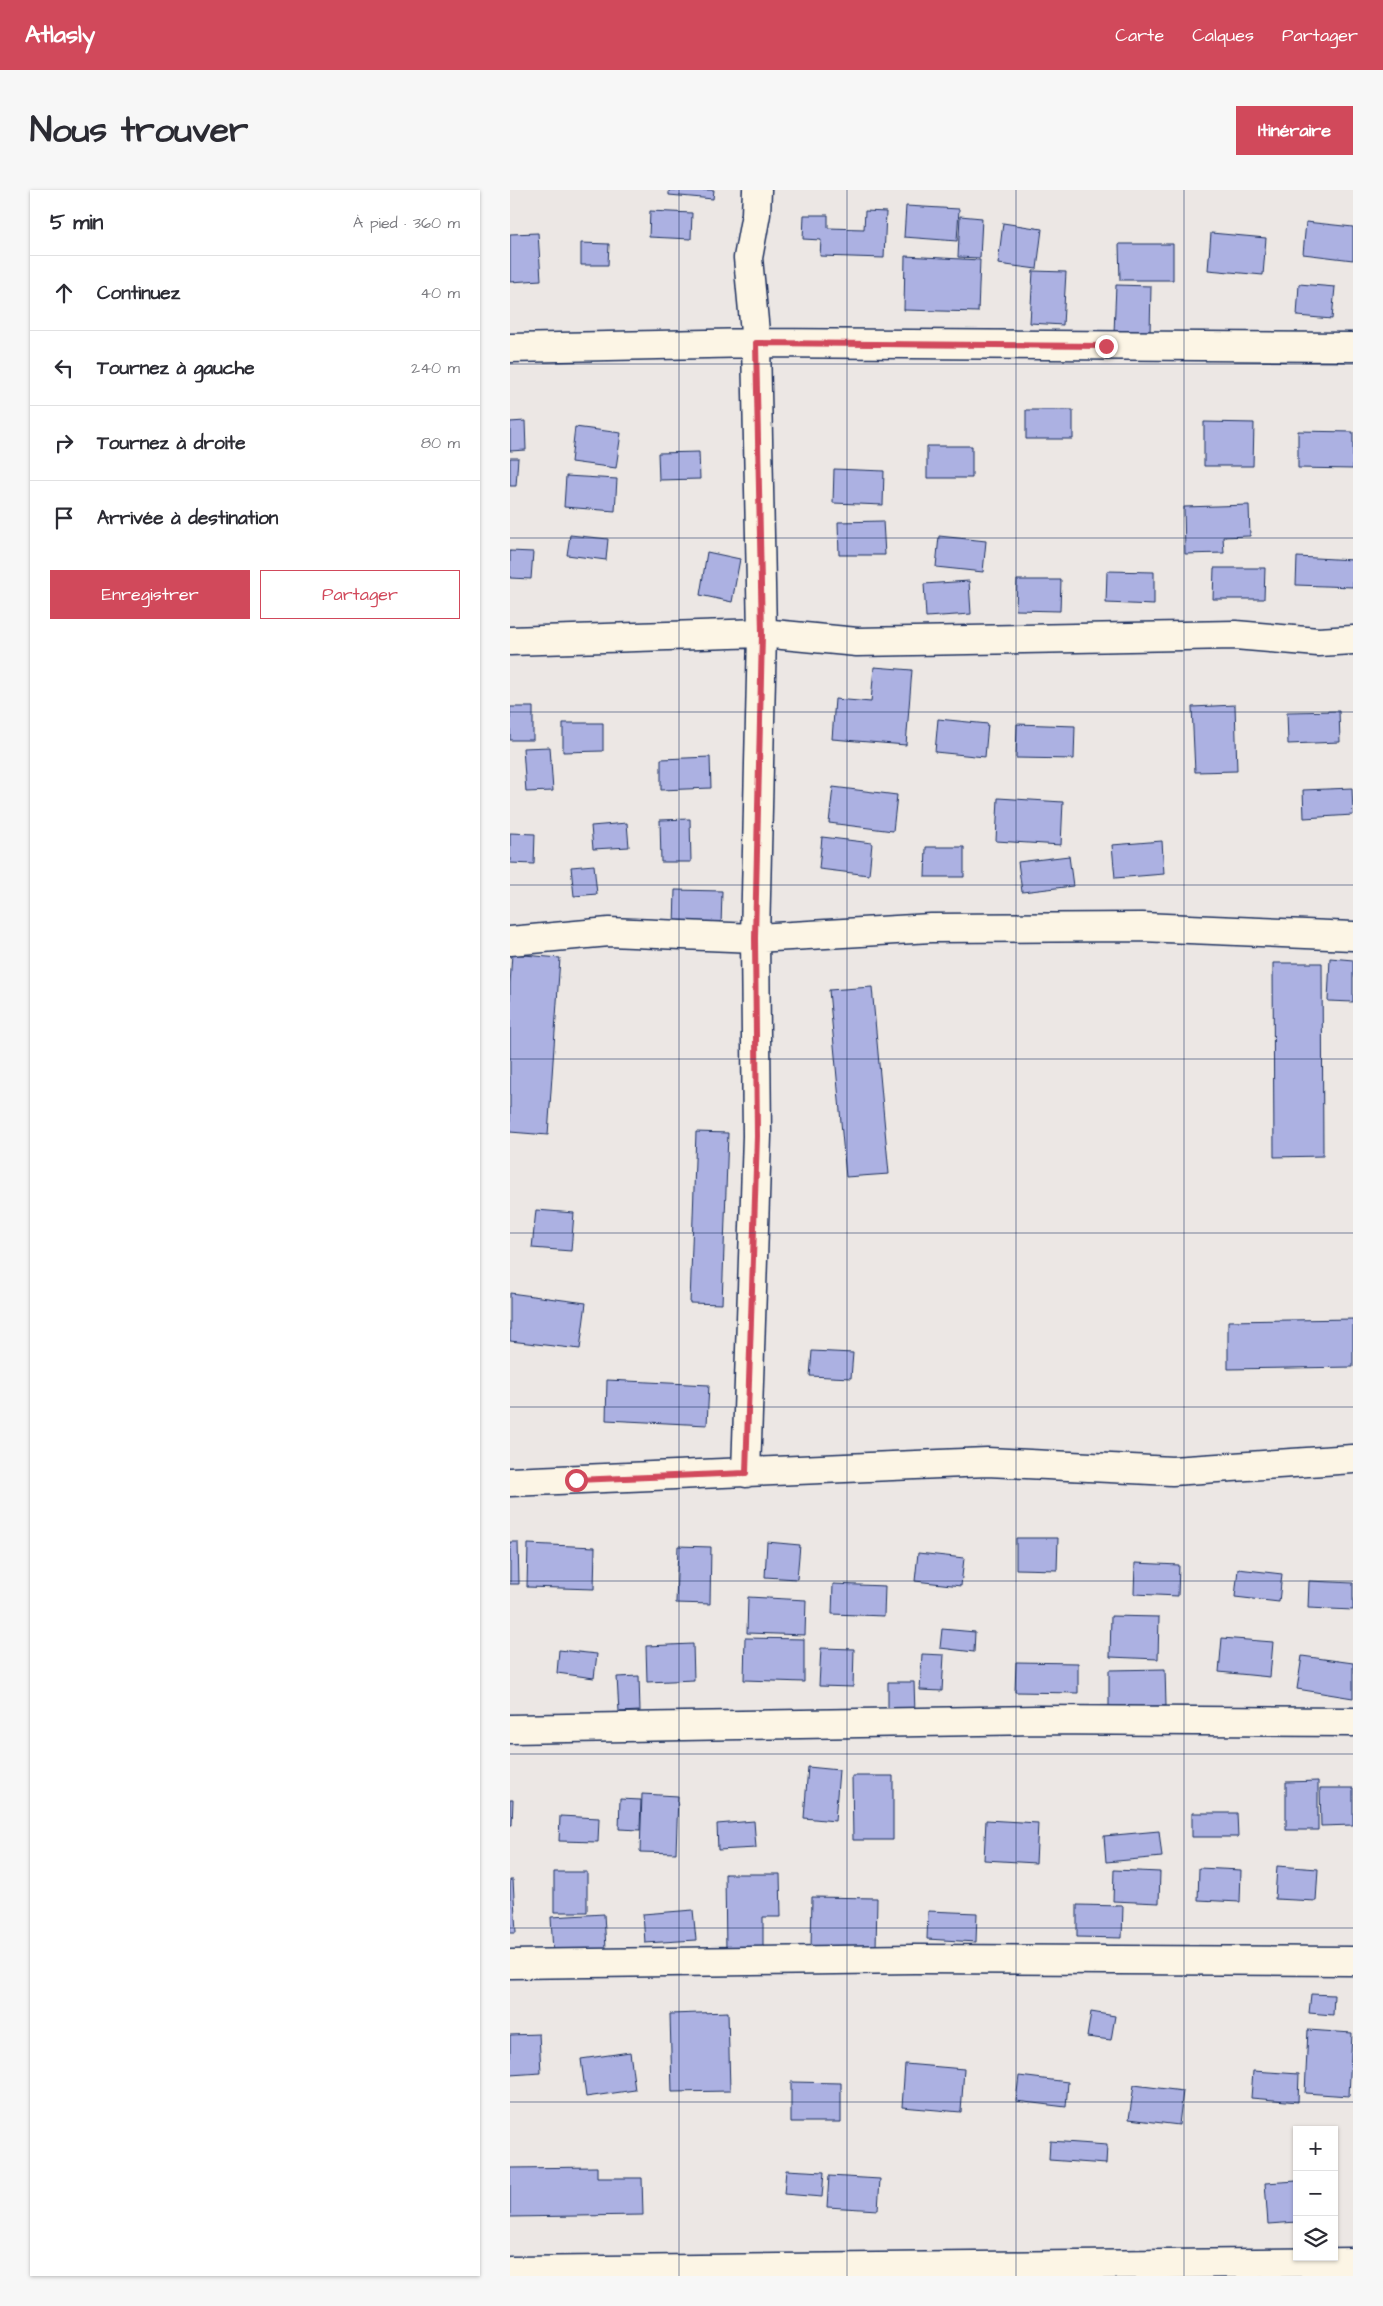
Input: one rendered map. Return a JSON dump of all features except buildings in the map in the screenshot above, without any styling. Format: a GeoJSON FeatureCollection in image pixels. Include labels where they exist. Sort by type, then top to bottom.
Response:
{"type":"FeatureCollection","features":[{"type":"Feature","properties":{"kind":"street"},"geometry":{"type":"LineString","coordinates":[[746,1473],[757,1136],[755,938],[762,634],[756,343],[748,258],[756,214],[757,190]]}},
{"type":"Feature","properties":{"kind":"street"},"geometry":{"type":"LineString","coordinates":[[510,348],[756,343],[1353,347]]}},
{"type":"Feature","properties":{"kind":"street"},"geometry":{"type":"LineString","coordinates":[[510,641],[762,634],[858,642],[1235,635],[1318,642],[1353,640]]}},
{"type":"Feature","properties":{"kind":"street"},"geometry":{"type":"LineString","coordinates":[[510,941],[609,932],[755,938],[932,928],[1142,927],[1353,936]]}},
{"type":"Feature","properties":{"kind":"street"},"geometry":{"type":"LineString","coordinates":[[510,1482],[987,1462],[1172,1471],[1353,1459]]}},
{"type":"Feature","properties":{"kind":"street"},"geometry":{"type":"LineString","coordinates":[[510,1729],[1035,1720],[1353,1722]]}},
{"type":"Feature","properties":{"kind":"street"},"geometry":{"type":"LineString","coordinates":[[510,1964],[914,1959],[1353,1961]]}},
{"type":"Feature","properties":{"kind":"street"},"geometry":{"type":"LineString","coordinates":[[510,2271],[1353,2262]]}},
{"type":"Feature","properties":{"kind":"route"},"geometry":{"type":"LineString","coordinates":[[576,1480],[746,1473],[757,1136],[755,938],[762,634],[756,343],[1106,346]]}}]}
